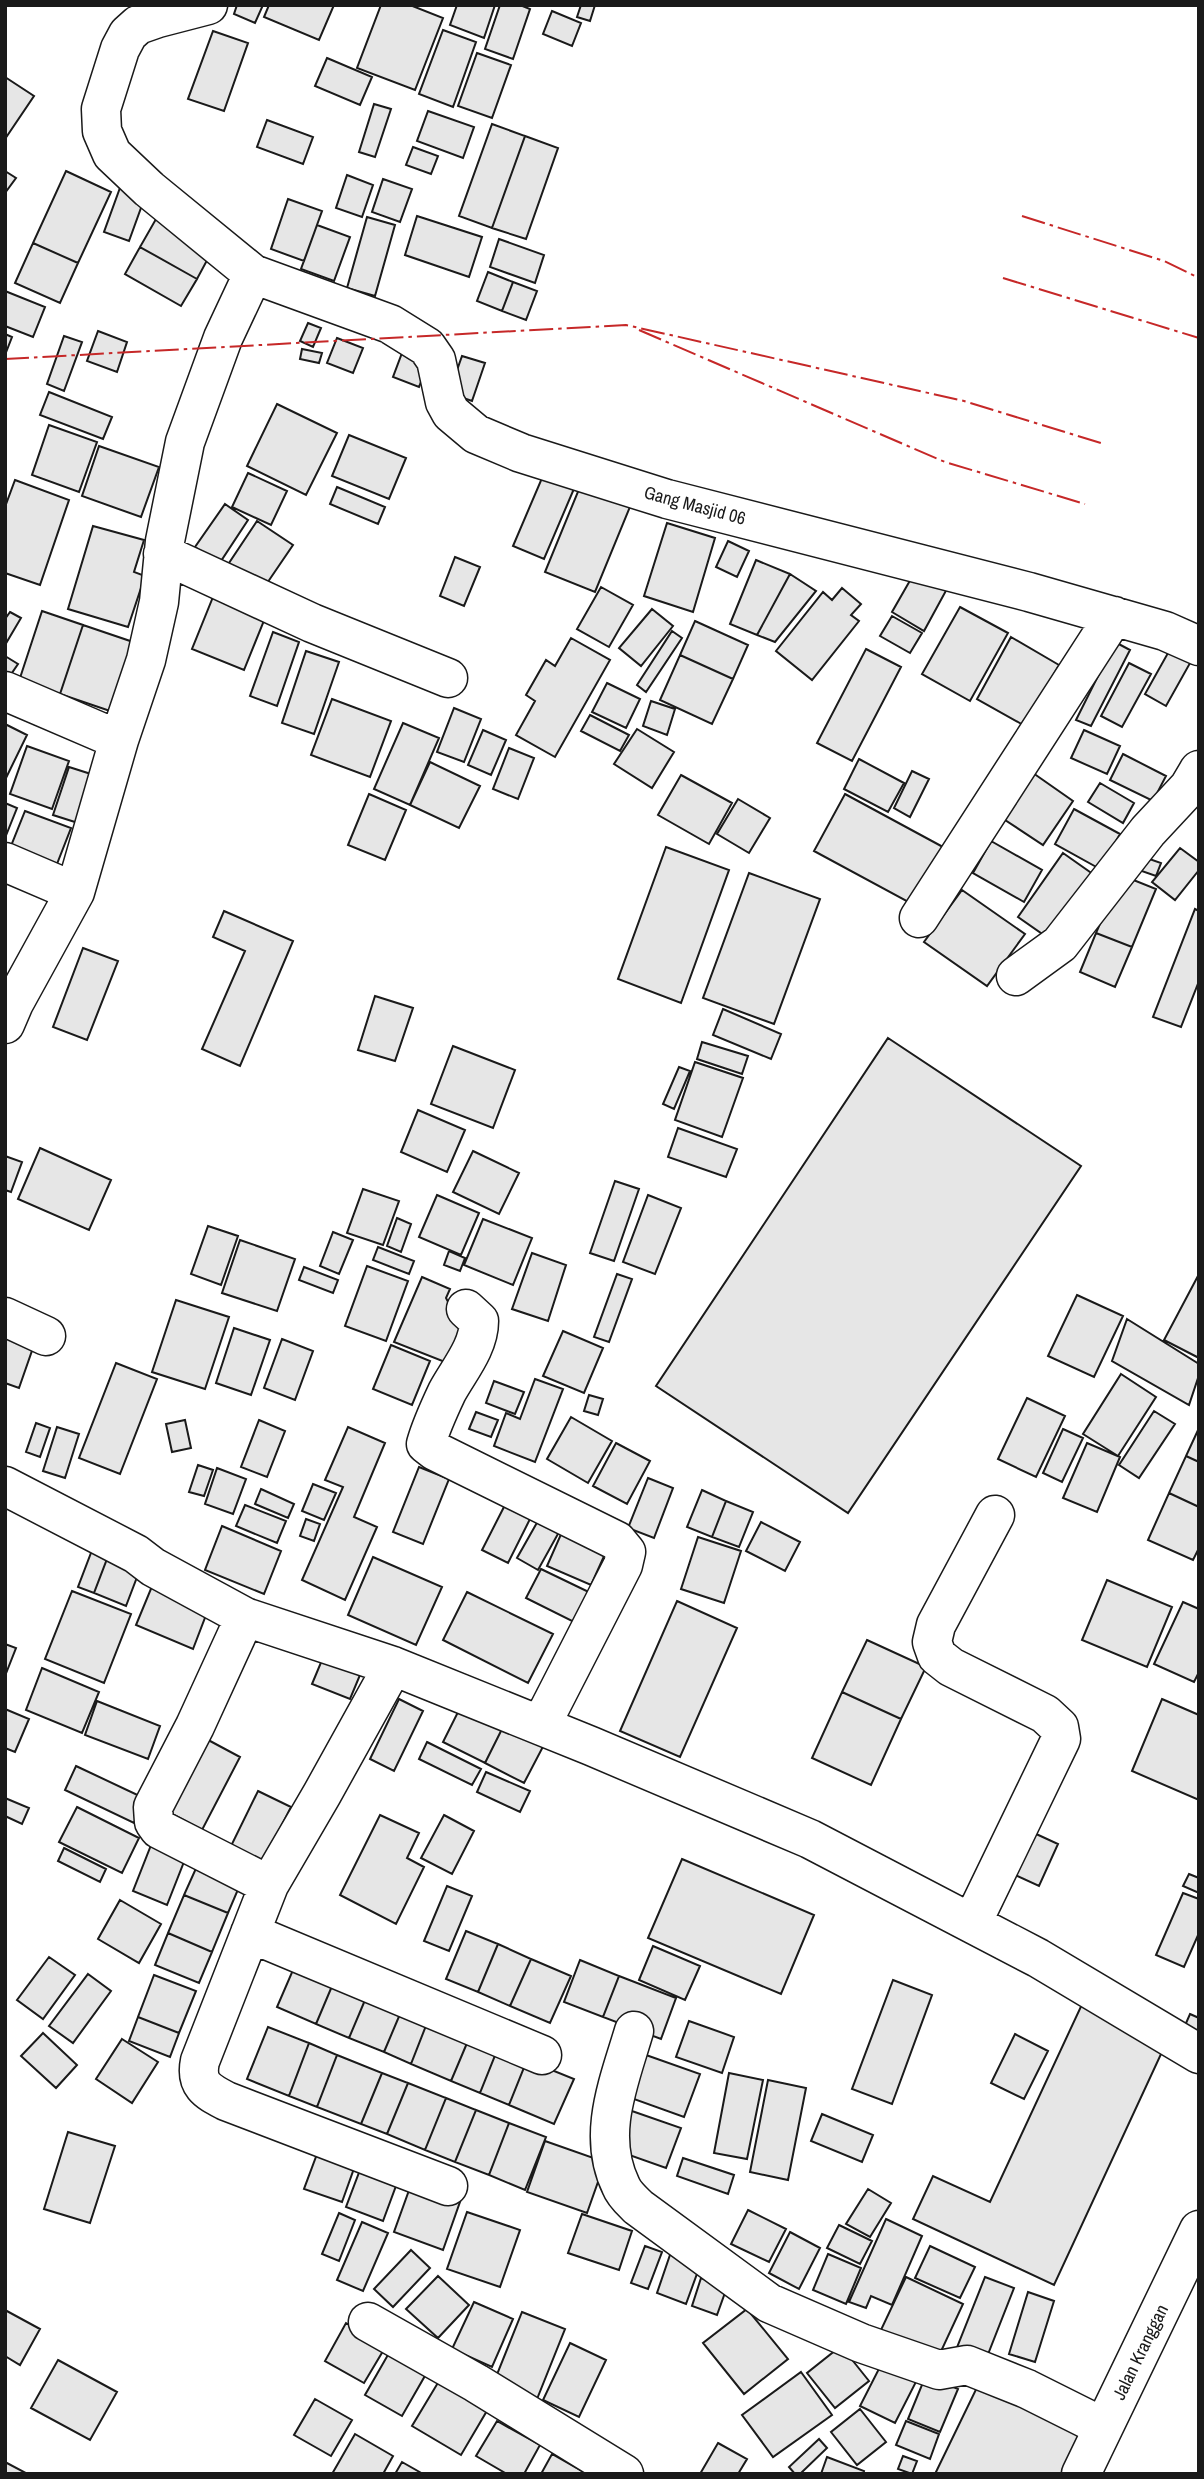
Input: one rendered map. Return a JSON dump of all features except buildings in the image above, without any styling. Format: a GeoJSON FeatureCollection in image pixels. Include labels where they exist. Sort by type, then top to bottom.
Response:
{"type":"FeatureCollection","features":[{"type":"Feature","properties":{"kind":"street","name":"Gang Masjid 06"},"geometry":{"type":"LineString","coordinates":[[208,5],[138,25],[128,34],[120,49],[101,109],[102,131],[112,154],[149,189],[253,274],[390,324],[428,347],[436,360],[445,402],[463,425],[491,442],[667,499],[1114,616],[1165,631],[1199,646]]}},
{"type":"Feature","properties":{"kind":"street"},"geometry":{"type":"LineString","coordinates":[[5,1024],[13,1003],[75,892],[119,740],[146,660],[159,602],[163,554],[185,442],[223,338],[253,274]]}},
{"type":"Feature","properties":{"kind":"street"},"geometry":{"type":"LineString","coordinates":[[163,554],[312,623],[448,678]]}},
{"type":"Feature","properties":{"kind":"street"},"geometry":{"type":"LineString","coordinates":[[919,918],[1114,616]]}},
{"type":"Feature","properties":{"kind":"street"},"geometry":{"type":"LineString","coordinates":[[5,691],[119,740]]}},
{"type":"Feature","properties":{"kind":"street"},"geometry":{"type":"LineString","coordinates":[[1016,975],[1060,944],[1149,831],[1189,787],[1199,770]]}},
{"type":"Feature","properties":{"kind":"street"},"geometry":{"type":"LineString","coordinates":[[5,862],[75,892]]}},
{"type":"Feature","properties":{"kind":"street"},"geometry":{"type":"LineString","coordinates":[[467,1309],[478,1321],[479,1335],[447,1392],[426,1444],[435,1451],[617,1541],[626,1552],[623,1565],[541,1725]]}},
{"type":"Feature","properties":{"kind":"street"},"geometry":{"type":"LineString","coordinates":[[5,1317],[46,1336]]}},
{"type":"Feature","properties":{"kind":"street"},"geometry":{"type":"LineString","coordinates":[[5,1486],[136,1554],[153,1567],[245,1617],[393,1666],[541,1725],[810,1839],[1038,1958],[1199,2054]]}},
{"type":"Feature","properties":{"kind":"street"},"geometry":{"type":"LineString","coordinates":[[972,1923],[1061,1739],[1059,1727],[1045,1714],[951,1667],[937,1656],[932,1642],[936,1625],[995,1515]]}},
{"type":"Feature","properties":{"kind":"street"},"geometry":{"type":"LineString","coordinates":[[245,1617],[195,1726],[153,1807],[154,1822],[159,1829],[268,1885]]}},
{"type":"Feature","properties":{"kind":"street"},"geometry":{"type":"LineString","coordinates":[[393,1666],[323,1794],[268,1885],[197,2073],[202,2085],[226,2101],[448,2186]]}},
{"type":"Feature","properties":{"kind":"street"},"geometry":{"type":"LineString","coordinates":[[250,1933],[542,2055]]}},
{"type":"Feature","properties":{"kind":"street"},"geometry":{"type":"LineString","coordinates":[[634,2031],[612,2103],[609,2130],[612,2162],[622,2189],[638,2207],[769,2303],[861,2343],[939,2370],[967,2365],[1027,2389],[1103,2427]]}},
{"type":"Feature","properties":{"kind":"street","name":"Jalan Kranggan"},"geometry":{"type":"LineString","coordinates":[[1081,2474],[1199,2230]]}},
{"type":"Feature","properties":{"kind":"street"},"geometry":{"type":"LineString","coordinates":[[368,2322],[476,2383],[624,2474]]}},
{"type":"Feature","properties":{"kind":"power"},"geometry":{"type":"LineString","coordinates":[[1022,216],[1164,261],[1199,278]]}},
{"type":"Feature","properties":{"kind":"power"},"geometry":{"type":"LineString","coordinates":[[1003,278],[1199,338]]}},
{"type":"Feature","properties":{"kind":"power"},"geometry":{"type":"LineString","coordinates":[[5,359],[626,325],[964,401],[1104,444]]}},
{"type":"Feature","properties":{"kind":"power"},"geometry":{"type":"LineString","coordinates":[[639,330],[945,462],[1085,504]]}}]}
